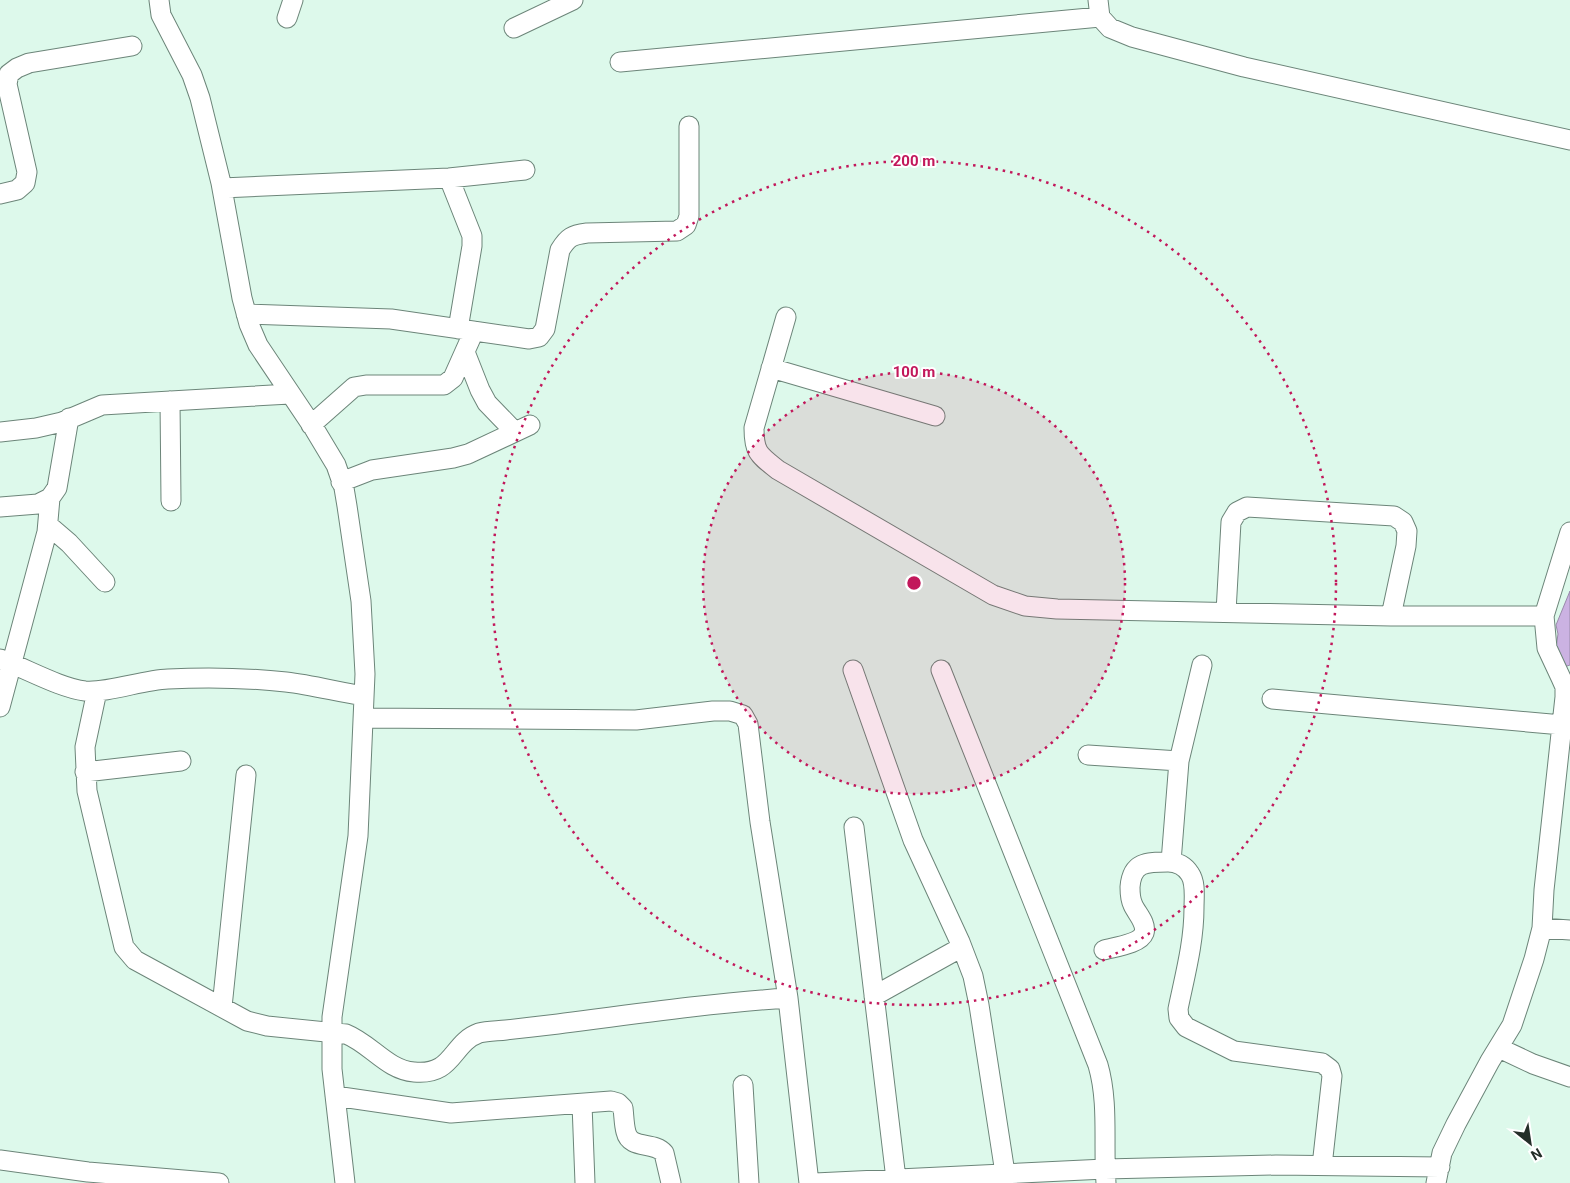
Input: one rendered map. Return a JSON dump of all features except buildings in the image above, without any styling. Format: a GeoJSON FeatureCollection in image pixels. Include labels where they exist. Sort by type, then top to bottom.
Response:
{"type":"FeatureCollection","features":[{"type":"Feature","properties":{"kind":"street"},"geometry":{"type":"LineString","coordinates":[[159,0],[160,15],[192,75],[200,98],[222,188],[249,324],[258,345],[312,425],[336,465],[347,506],[361,601],[365,674],[358,836],[332,1017],[332,1069],[346,1183]]}},
{"type":"Feature","properties":{"kind":"street"},"geometry":{"type":"LineString","coordinates":[[288,18],[293,0]]}},
{"type":"Feature","properties":{"kind":"street"},"geometry":{"type":"LineString","coordinates":[[514,28],[573,0]]}},
{"type":"Feature","properties":{"kind":"street"},"geometry":{"type":"LineString","coordinates":[[620,62],[1099,8],[1110,28],[1132,37],[1244,67],[1570,140]]}},
{"type":"Feature","properties":{"kind":"street"},"geometry":{"type":"LineString","coordinates":[[0,194],[17,190],[25,183],[27,172],[7,84],[9,74],[29,63],[132,46]]}},
{"type":"Feature","properties":{"kind":"street"},"geometry":{"type":"LineString","coordinates":[[246,314],[391,319],[529,339],[538,336],[545,329],[560,250],[566,240],[575,235],[587,233],[677,230],[686,225],[689,216],[689,126]]}},
{"type":"Feature","properties":{"kind":"street"},"geometry":{"type":"LineString","coordinates":[[222,188],[449,178],[526,170]]}},
{"type":"Feature","properties":{"kind":"street"},"geometry":{"type":"LineString","coordinates":[[312,425],[354,387],[366,385],[444,385],[453,378],[464,352],[472,236],[449,178]]}},
{"type":"Feature","properties":{"kind":"street"},"geometry":{"type":"LineString","coordinates":[[786,317],[754,428],[754,445],[762,458],[778,470],[993,595],[1025,606],[1057,609],[1391,616],[1544,616]]}},
{"type":"Feature","properties":{"kind":"street"},"geometry":{"type":"LineString","coordinates":[[341,482],[379,468],[453,458],[468,454],[522,428],[487,403],[464,352]]}},
{"type":"Feature","properties":{"kind":"street"},"geometry":{"type":"LineString","coordinates":[[771,368],[935,416]]}},
{"type":"Feature","properties":{"kind":"street"},"geometry":{"type":"LineString","coordinates":[[0,432],[36,428],[62,422],[102,405],[290,394]]}},
{"type":"Feature","properties":{"kind":"street"},"geometry":{"type":"LineString","coordinates":[[170,401],[171,501]]}},
{"type":"Feature","properties":{"kind":"street"},"geometry":{"type":"LineString","coordinates":[[0,507],[38,504],[50,498],[57,488],[70,418]]}},
{"type":"Feature","properties":{"kind":"street"},"geometry":{"type":"LineString","coordinates":[[0,706],[6,661],[48,525],[50,498]]}},
{"type":"Feature","properties":{"kind":"street"},"geometry":{"type":"LineString","coordinates":[[1226,612],[1231,522],[1237,512],[1247,507],[1394,516],[1403,522],[1407,531],[1406,546],[1391,616]]}},
{"type":"Feature","properties":{"kind":"street"},"geometry":{"type":"LineString","coordinates":[[48,525],[69,543],[105,582]]}},
{"type":"Feature","properties":{"kind":"street"},"geometry":{"type":"LineString","coordinates":[[815,1183],[1005,1173],[1026,1178],[1322,1166],[1438,1175],[1442,1153],[1456,1124],[1512,1025],[1542,928],[1544,890],[1566,697],[1565,687],[1547,648],[1544,616],[1570,532]]}},
{"type":"Feature","properties":{"kind":"street"},"geometry":{"type":"LineString","coordinates":[[6,661],[63,684],[84,690],[97,691],[147,681],[168,679],[235,679],[286,682],[364,696]]}},
{"type":"Feature","properties":{"kind":"street"},"geometry":{"type":"LineString","coordinates":[[1171,862],[1180,761],[1202,665]]}},
{"type":"Feature","properties":{"kind":"street"},"geometry":{"type":"LineString","coordinates":[[853,670],[913,840],[962,947],[973,976],[1005,1173]]}},
{"type":"Feature","properties":{"kind":"street"},"geometry":{"type":"LineString","coordinates":[[941,670],[1098,1065],[1103,1082],[1106,1176]]}},
{"type":"Feature","properties":{"kind":"street"},"geometry":{"type":"LineString","coordinates":[[97,691],[85,747],[86,772],[90,800],[124,947],[135,960],[247,1020],[267,1026],[346,1034],[356,1038],[388,1063],[402,1070],[428,1072],[440,1068],[450,1061],[461,1045],[469,1038],[480,1033],[728,1002],[788,998]]}},
{"type":"Feature","properties":{"kind":"street"},"geometry":{"type":"LineString","coordinates":[[1272,699],[1562,725]]}},
{"type":"Feature","properties":{"kind":"street"},"geometry":{"type":"LineString","coordinates":[[363,718],[636,720],[713,711],[730,711],[743,715],[748,724],[760,822],[788,998],[809,1183]]}},
{"type":"Feature","properties":{"kind":"street"},"geometry":{"type":"LineString","coordinates":[[1088,755],[1180,761]]}},
{"type":"Feature","properties":{"kind":"street"},"geometry":{"type":"LineString","coordinates":[[86,772],[181,762]]}},
{"type":"Feature","properties":{"kind":"street"},"geometry":{"type":"LineString","coordinates":[[222,1007],[246,775]]}},
{"type":"Feature","properties":{"kind":"street"},"geometry":{"type":"LineString","coordinates":[[854,827],[896,1180]]}},
{"type":"Feature","properties":{"kind":"street"},"geometry":{"type":"LineString","coordinates":[[1104,950],[1131,943],[1140,939],[1144,934],[1145,927],[1130,900],[1131,876],[1134,870],[1141,865],[1171,862],[1183,865],[1193,879],[1194,884],[1194,929],[1178,1009],[1179,1018],[1186,1026],[1234,1051],[1322,1063],[1330,1068],[1332,1076],[1322,1166]]}},
{"type":"Feature","properties":{"kind":"street"},"geometry":{"type":"LineString","coordinates":[[1542,928],[1570,930]]}},
{"type":"Feature","properties":{"kind":"street"},"geometry":{"type":"LineString","coordinates":[[874,996],[962,947]]}},
{"type":"Feature","properties":{"kind":"street"},"geometry":{"type":"LineString","coordinates":[[1499,1048],[1533,1064],[1570,1077]]}},
{"type":"Feature","properties":{"kind":"street"},"geometry":{"type":"LineString","coordinates":[[743,1085],[749,1183]]}},
{"type":"Feature","properties":{"kind":"street"},"geometry":{"type":"LineString","coordinates":[[336,1096],[451,1113],[611,1101],[618,1103],[623,1108],[628,1139],[634,1143],[656,1147],[664,1153],[671,1183]]}},
{"type":"Feature","properties":{"kind":"street"},"geometry":{"type":"LineString","coordinates":[[582,1104],[585,1183]]}},
{"type":"Feature","properties":{"kind":"street"},"geometry":{"type":"LineString","coordinates":[[0,1160],[47,1175],[219,1183]]}},
{"type":"Feature","properties":{"kind":"shaded area"},"geometry":{"type":"Polygon","coordinates":[[[1570,591],[1570,665],[1564,667],[1556,648],[1558,634],[1556,625],[1570,591]]]}}]}
